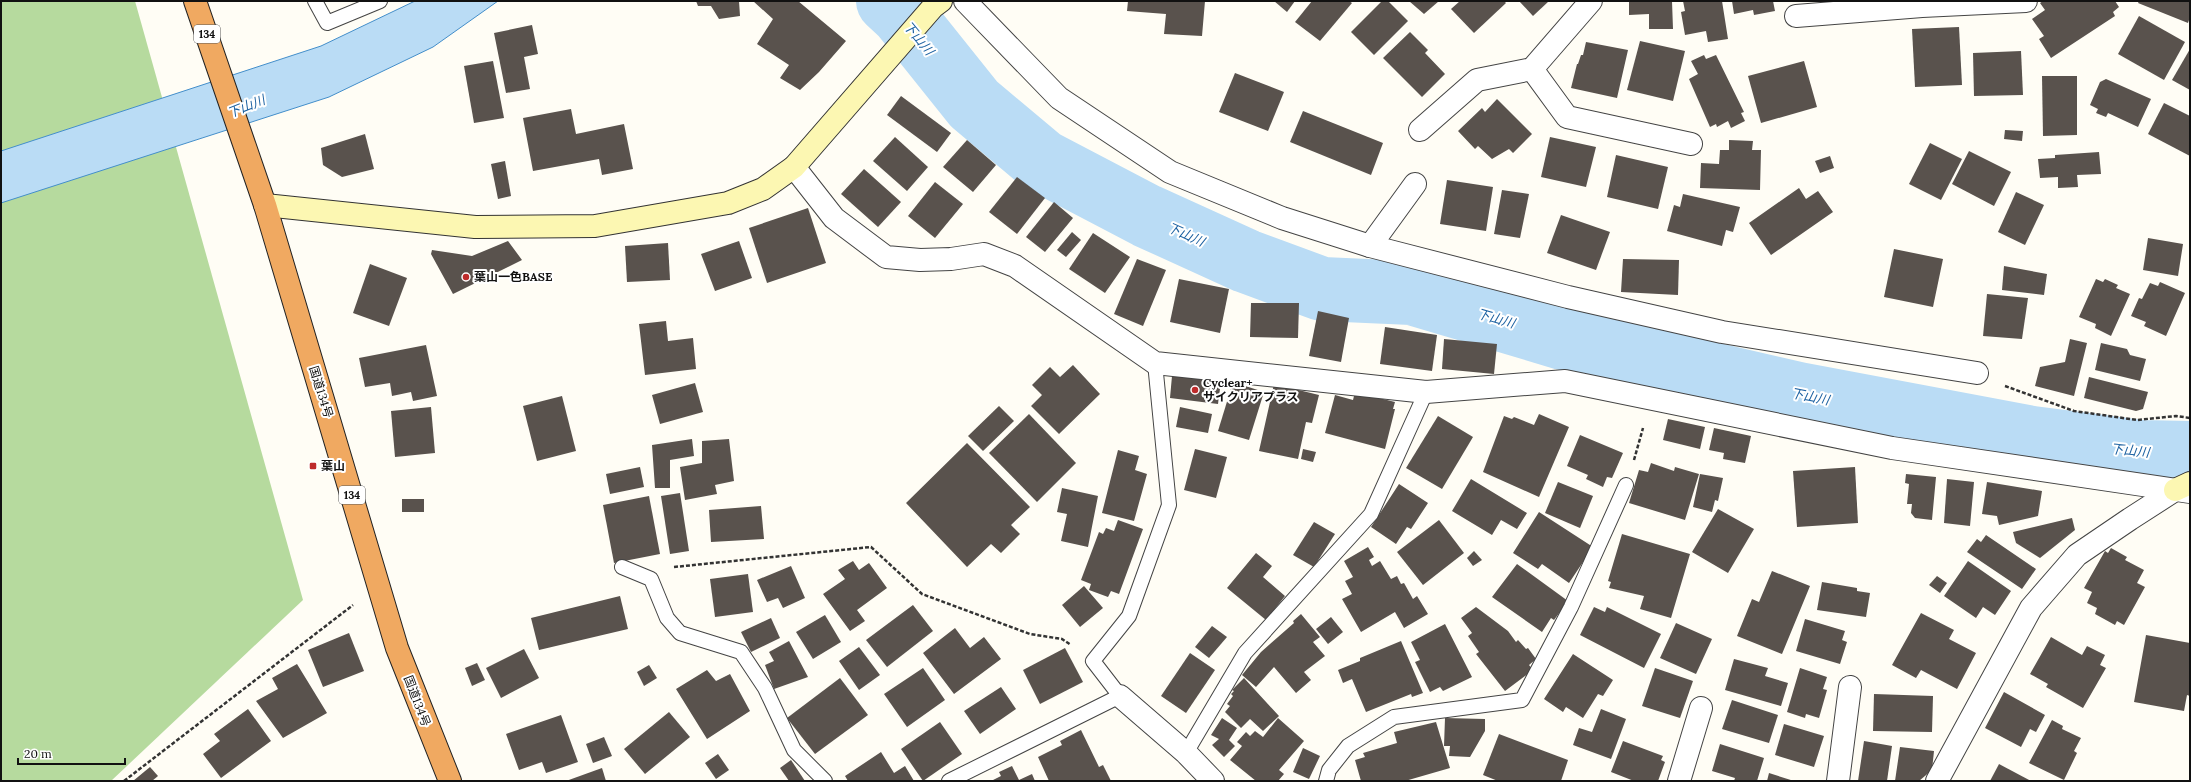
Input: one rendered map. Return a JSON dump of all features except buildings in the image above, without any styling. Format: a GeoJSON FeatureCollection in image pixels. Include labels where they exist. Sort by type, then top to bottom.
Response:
{"type":"FeatureCollection","features":[{"type":"Feature","properties":{"kind":"highway","name":"国道134号"},"geometry":{"type":"LineString","coordinates":[[195,1],[266,204],[378,586],[398,648],[450,781]]}},
{"type":"Feature","properties":{"kind":"street"},"geometry":{"type":"LineString","coordinates":[[965,1],[1059,98],[1170,172],[1282,218],[1370,246],[1568,297],[1722,332],[1977,373]]}},
{"type":"Feature","properties":{"kind":"street"},"geometry":{"type":"LineString","coordinates":[[1420,130],[1477,80],[1532,68],[1591,1]]}},
{"type":"Feature","properties":{"kind":"street"},"geometry":{"type":"LineString","coordinates":[[1796,16],[1922,6],[2026,1]]}},
{"type":"Feature","properties":{"kind":"street"},"geometry":{"type":"LineString","coordinates":[[266,204],[475,227],[595,226],[728,203],[763,189],[794,167],[937,4]]}},
{"type":"Feature","properties":{"kind":"street"},"geometry":{"type":"LineString","coordinates":[[1532,68],[1568,117],[1691,144]]}},
{"type":"Feature","properties":{"kind":"street"},"geometry":{"type":"LineString","coordinates":[[794,167],[834,218],[886,257],[920,260],[951,259],[984,254],[1015,266],[1155,363],[1426,392],[1565,382],[1892,448],[2185,489]]}},
{"type":"Feature","properties":{"kind":"street"},"geometry":{"type":"LineString","coordinates":[[1370,246],[1414,184]]}},
{"type":"Feature","properties":{"kind":"street"},"geometry":{"type":"LineString","coordinates":[[1937,781],[2031,608],[2078,556],[2130,519],[2185,489]]}},
{"type":"Feature","properties":{"kind":"street"},"geometry":{"type":"LineString","coordinates":[[1838,781],[1850,687]]}},
{"type":"Feature","properties":{"kind":"street"},"geometry":{"type":"LineString","coordinates":[[1120,696],[1186,753],[1213,781]]}},
{"type":"Feature","properties":{"kind":"street"},"geometry":{"type":"LineString","coordinates":[[1679,781],[1702,708]]}},
{"type":"Feature","properties":{"kind":"lane"},"geometry":{"type":"LineString","coordinates":[[315,1],[327,23],[380,1]]}},
{"type":"Feature","properties":{"kind":"lane"},"geometry":{"type":"LineString","coordinates":[[949,781],[1120,696],[1093,661],[1129,616],[1169,505],[1155,363]]}},
{"type":"Feature","properties":{"kind":"lane"},"geometry":{"type":"LineString","coordinates":[[1186,753],[1245,654],[1371,514],[1426,392]]}},
{"type":"Feature","properties":{"kind":"lane"},"geometry":{"type":"LineString","coordinates":[[1326,781],[1329,770],[1348,746],[1394,717],[1522,700],[1571,607],[1626,485]]}},
{"type":"Feature","properties":{"kind":"lane"},"geometry":{"type":"LineString","coordinates":[[622,567],[645,575],[651,579],[667,618],[680,633],[741,652],[765,688],[794,750],[825,781]]}},
{"type":"Feature","properties":{"kind":"path"},"geometry":{"type":"LineString","coordinates":[[1977,373],[1998,383],[2074,411],[2137,420],[2176,416],[2190,418]]}},
{"type":"Feature","properties":{"kind":"path"},"geometry":{"type":"LineString","coordinates":[[1626,485],[1652,399]]}},
{"type":"Feature","properties":{"kind":"path"},"geometry":{"type":"LineString","coordinates":[[645,575],[655,570],[668,567],[871,547],[922,594],[1030,634],[1062,639],[1093,661]]}},
{"type":"Feature","properties":{"kind":"path"},"geometry":{"type":"LineString","coordinates":[[124,781],[378,586]]}},
{"type":"Feature","properties":{"kind":"green space"},"geometry":{"type":"Polygon","coordinates":[[[1,1],[135,1],[303,600],[111,781],[1,781],[1,1]]]}},
{"type":"Feature","properties":{"kind":"water"},"geometry":{"type":"Polygon","coordinates":[[[415,1],[498,1],[433,47],[329,97],[1,203],[1,151],[321,46],[415,1]]]}},
{"type":"Feature","properties":{"kind":"waterway","name":"下山川"},"geometry":{"type":"LineString","coordinates":[[888,1],[902,14],[974,104],[1042,161],[1147,216],[1246,261],[1322,289],[1412,293],[1563,338],[1798,394],[2032,438],[2141,452],[2190,453]]}},
{"type":"Feature","properties":{"kind":"place","name":"葉山一色BASE"},"geometry":{"type":"Point","coordinates":[466,277]}},
{"type":"Feature","properties":{"kind":"place","name":"Cyclear+ サイクリアプラス"},"geometry":{"type":"Point","coordinates":[1195,390]}},
{"type":"Feature","properties":{"kind":"place","name":"葉山"},"geometry":{"type":"Point","coordinates":[313,466]}}]}
